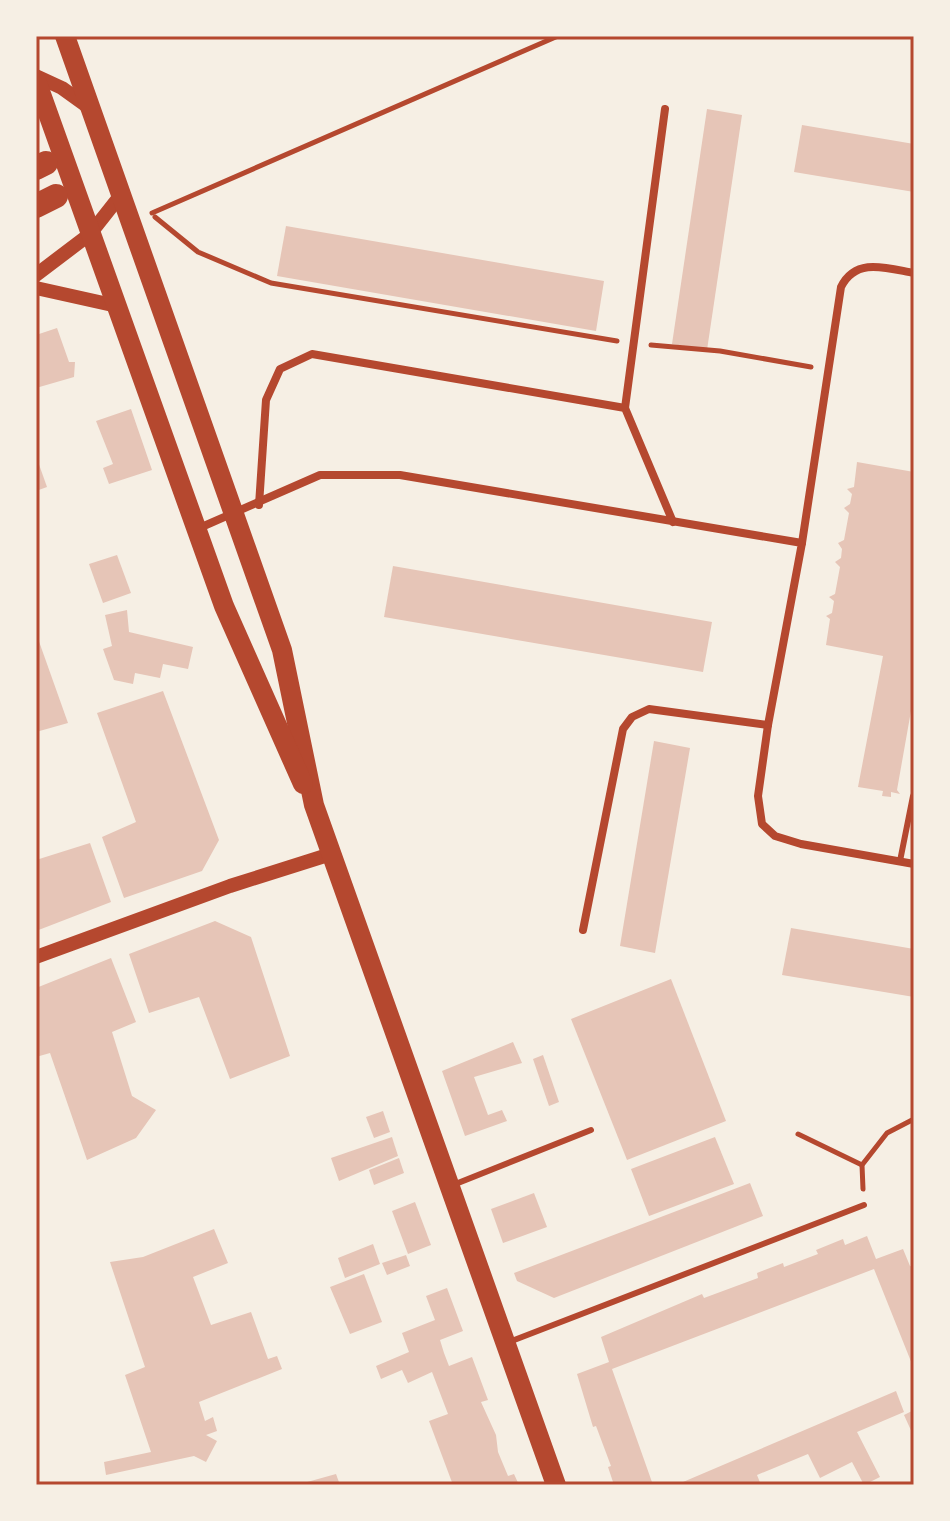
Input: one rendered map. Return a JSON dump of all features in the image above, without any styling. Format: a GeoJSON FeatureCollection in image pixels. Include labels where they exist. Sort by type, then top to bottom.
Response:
{"type":"FeatureCollection","features":[{"type":"Feature","properties":{"kind":"main road"},"geometry":{"type":"LineString","coordinates":[[65,36],[87,106],[282,650],[314,805],[556,1485]]}},
{"type":"Feature","properties":{"kind":"main road"},"geometry":{"type":"LineString","coordinates":[[36,78],[196,529],[285,749],[314,805]]}},
{"type":"Feature","properties":{"kind":"street"},"geometry":{"type":"LineString","coordinates":[[36,78],[62,88],[87,106]]}},
{"type":"Feature","properties":{"kind":"street"},"geometry":{"type":"LineString","coordinates":[[665,109],[625,408],[673,522]]}},
{"type":"Feature","properties":{"kind":"street"},"geometry":{"type":"LineString","coordinates":[[36,275],[90,234],[120,196]]}},
{"type":"Feature","properties":{"kind":"street"},"geometry":{"type":"LineString","coordinates":[[914,273],[863,266],[848,272],[841,287],[802,543],[758,796],[762,824],[775,836],[801,844],[914,864]]}},
{"type":"Feature","properties":{"kind":"street"},"geometry":{"type":"LineString","coordinates":[[36,288],[117,306]]}},
{"type":"Feature","properties":{"kind":"street"},"geometry":{"type":"LineString","coordinates":[[259,505],[266,400],[280,369],[312,354],[625,408]]}},
{"type":"Feature","properties":{"kind":"street"},"geometry":{"type":"LineString","coordinates":[[196,529],[259,505],[320,475],[400,475],[802,543]]}},
{"type":"Feature","properties":{"kind":"street"},"geometry":{"type":"LineString","coordinates":[[583,930],[623,729],[632,717],[649,709],[768,725]]}},
{"type":"Feature","properties":{"kind":"street"},"geometry":{"type":"LineString","coordinates":[[36,957],[331,854]]}},
{"type":"Feature","properties":{"kind":"lane"},"geometry":{"type":"LineString","coordinates":[[900,861],[913,796]]}},
{"type":"Feature","properties":{"kind":"lane"},"geometry":{"type":"LineString","coordinates":[[449,1187],[591,1130]]}},
{"type":"Feature","properties":{"kind":"lane"},"geometry":{"type":"LineString","coordinates":[[505,1343],[864,1205]]}},
{"type":"Feature","properties":{"kind":"path"},"geometry":{"type":"LineString","coordinates":[[558,36],[149,215],[198,252],[271,283],[634,344],[720,351],[828,370]]}},
{"type":"Feature","properties":{"kind":"path"},"geometry":{"type":"LineString","coordinates":[[864,1205],[862,1165],[887,1133],[914,1119]]}},
{"type":"Feature","properties":{"kind":"path"},"geometry":{"type":"LineString","coordinates":[[798,1134],[862,1165]]}},
{"type":"Feature","properties":{"kind":"building"},"geometry":{"type":"Polygon","coordinates":[[[707,109],[742,115],[707,350],[672,344],[707,109]]]}},
{"type":"Feature","properties":{"kind":"building"},"geometry":{"type":"Polygon","coordinates":[[[802,125],[914,144],[914,192],[794,172],[802,125]]]}},
{"type":"Feature","properties":{"kind":"building"},"geometry":{"type":"Polygon","coordinates":[[[286,226],[604,281],[596,331],[277,276],[286,226]]]}},
{"type":"Feature","properties":{"kind":"building"},"geometry":{"type":"Polygon","coordinates":[[[57,328],[69,362],[75,362],[74,377],[36,388],[36,335],[57,328]]]}},
{"type":"Feature","properties":{"kind":"building"},"geometry":{"type":"Polygon","coordinates":[[[131,409],[152,470],[109,484],[103,468],[113,464],[96,421],[131,409]]]}},
{"type":"Feature","properties":{"kind":"building"},"geometry":{"type":"Polygon","coordinates":[[[36,456],[47,487],[36,491],[36,456]]]}},
{"type":"Feature","properties":{"kind":"building"},"geometry":{"type":"Polygon","coordinates":[[[857,462],[914,472],[914,694],[897,790],[900,794],[891,792],[891,797],[882,796],[883,791],[858,787],[883,656],[826,645],[830,619],[826,616],[832,613],[834,601],[829,597],[835,594],[840,567],[835,562],[841,558],[842,549],[838,543],[844,540],[849,513],[844,508],[850,504],[852,494],[847,489],[854,487],[857,462]]]}},
{"type":"Feature","properties":{"kind":"building"},"geometry":{"type":"Polygon","coordinates":[[[117,555],[131,593],[103,603],[89,564],[117,555]]]}},
{"type":"Feature","properties":{"kind":"building"},"geometry":{"type":"Polygon","coordinates":[[[393,566],[712,622],[703,672],[384,617],[393,566]]]}},
{"type":"Feature","properties":{"kind":"building"},"geometry":{"type":"Polygon","coordinates":[[[127,610],[129,632],[193,647],[188,669],[163,664],[160,678],[135,673],[133,684],[114,680],[103,649],[112,646],[105,615],[127,610]]]}},
{"type":"Feature","properties":{"kind":"building"},"geometry":{"type":"Polygon","coordinates":[[[36,633],[68,723],[36,732],[36,633]]]}},
{"type":"Feature","properties":{"kind":"building"},"geometry":{"type":"Polygon","coordinates":[[[163,691],[219,840],[202,871],[124,898],[102,837],[136,822],[97,713],[163,691]]]}},
{"type":"Feature","properties":{"kind":"building"},"geometry":{"type":"Polygon","coordinates":[[[654,741],[690,748],[655,953],[620,946],[654,741]]]}},
{"type":"Feature","properties":{"kind":"building"},"geometry":{"type":"Polygon","coordinates":[[[90,843],[111,902],[36,931],[36,860],[90,843]]]}},
{"type":"Feature","properties":{"kind":"building"},"geometry":{"type":"Polygon","coordinates":[[[215,921],[251,937],[290,1056],[230,1079],[199,997],[149,1013],[129,954],[215,921]]]}},
{"type":"Feature","properties":{"kind":"building"},"geometry":{"type":"Polygon","coordinates":[[[791,928],[914,949],[914,997],[782,975],[791,928]]]}},
{"type":"Feature","properties":{"kind":"building"},"geometry":{"type":"Polygon","coordinates":[[[111,958],[136,1022],[112,1032],[132,1096],[156,1110],[136,1138],[87,1160],[50,1053],[36,1057],[36,988],[111,958]]]}},
{"type":"Feature","properties":{"kind":"building"},"geometry":{"type":"Polygon","coordinates":[[[671,979],[726,1121],[627,1160],[571,1019],[671,979]]]}},
{"type":"Feature","properties":{"kind":"building"},"geometry":{"type":"Polygon","coordinates":[[[513,1042],[522,1063],[474,1077],[488,1115],[502,1110],[507,1121],[465,1136],[442,1071],[513,1042]]]}},
{"type":"Feature","properties":{"kind":"building"},"geometry":{"type":"Polygon","coordinates":[[[543,1055],[559,1102],[549,1106],[533,1059],[543,1055]]]}},
{"type":"Feature","properties":{"kind":"building"},"geometry":{"type":"Polygon","coordinates":[[[383,1111],[390,1132],[374,1138],[366,1117],[383,1111]]]}},
{"type":"Feature","properties":{"kind":"building"},"geometry":{"type":"Polygon","coordinates":[[[392,1137],[398,1156],[339,1181],[331,1158],[392,1137]]]}},
{"type":"Feature","properties":{"kind":"building"},"geometry":{"type":"Polygon","coordinates":[[[715,1137],[734,1184],[649,1216],[631,1169],[715,1137]]]}},
{"type":"Feature","properties":{"kind":"building"},"geometry":{"type":"Polygon","coordinates":[[[399,1158],[404,1173],[374,1185],[369,1170],[399,1158]]]}},
{"type":"Feature","properties":{"kind":"building"},"geometry":{"type":"Polygon","coordinates":[[[750,1183],[763,1216],[554,1298],[517,1281],[514,1273],[750,1183]]]}},
{"type":"Feature","properties":{"kind":"building"},"geometry":{"type":"Polygon","coordinates":[[[534,1193],[547,1227],[503,1243],[491,1209],[534,1193]]]}},
{"type":"Feature","properties":{"kind":"building"},"geometry":{"type":"Polygon","coordinates":[[[415,1202],[431,1245],[408,1254],[392,1211],[415,1202]]]}},
{"type":"Feature","properties":{"kind":"building"},"geometry":{"type":"Polygon","coordinates":[[[214,1229],[228,1263],[193,1277],[211,1325],[251,1312],[268,1359],[277,1356],[282,1369],[199,1402],[205,1421],[213,1417],[217,1431],[206,1435],[217,1441],[206,1462],[194,1456],[106,1475],[104,1462],[151,1452],[125,1375],[145,1367],[110,1262],[143,1257],[214,1229]]]}},
{"type":"Feature","properties":{"kind":"building"},"geometry":{"type":"Polygon","coordinates":[[[867,1236],[876,1259],[903,1249],[910,1266],[914,1267],[914,1369],[874,1269],[612,1369],[653,1485],[614,1485],[608,1467],[611,1466],[596,1426],[593,1427],[577,1374],[609,1362],[601,1337],[702,1294],[704,1298],[758,1278],[757,1273],[783,1263],[784,1267],[818,1254],[816,1250],[843,1239],[845,1245],[867,1236]]]}},
{"type":"Feature","properties":{"kind":"building"},"geometry":{"type":"Polygon","coordinates":[[[373,1244],[380,1264],[345,1278],[338,1258],[373,1244]]]}},
{"type":"Feature","properties":{"kind":"building"},"geometry":{"type":"Polygon","coordinates":[[[406,1255],[410,1266],[387,1275],[382,1263],[406,1255]]]}},
{"type":"Feature","properties":{"kind":"building"},"geometry":{"type":"Polygon","coordinates":[[[364,1274],[382,1322],[350,1334],[330,1287],[364,1274]]]}},
{"type":"Feature","properties":{"kind":"building"},"geometry":{"type":"Polygon","coordinates":[[[447,1288],[463,1331],[440,1340],[444,1353],[449,1366],[472,1357],[488,1400],[481,1402],[496,1435],[498,1452],[508,1476],[514,1474],[519,1485],[453,1485],[429,1421],[448,1414],[432,1372],[408,1383],[402,1370],[381,1379],[376,1366],[409,1352],[402,1333],[435,1320],[426,1296],[447,1288]]]}},
{"type":"Feature","properties":{"kind":"building"},"geometry":{"type":"Polygon","coordinates":[[[896,1391],[904,1412],[857,1432],[880,1477],[864,1485],[852,1462],[820,1478],[808,1454],[757,1475],[761,1485],[684,1485],[683,1482],[896,1391]]]}},
{"type":"Feature","properties":{"kind":"building"},"geometry":{"type":"Polygon","coordinates":[[[914,1410],[914,1437],[904,1415],[914,1410]]]}},
{"type":"Feature","properties":{"kind":"building"},"geometry":{"type":"Polygon","coordinates":[[[336,1474],[340,1485],[300,1485],[300,1484],[336,1474]]]}}]}
